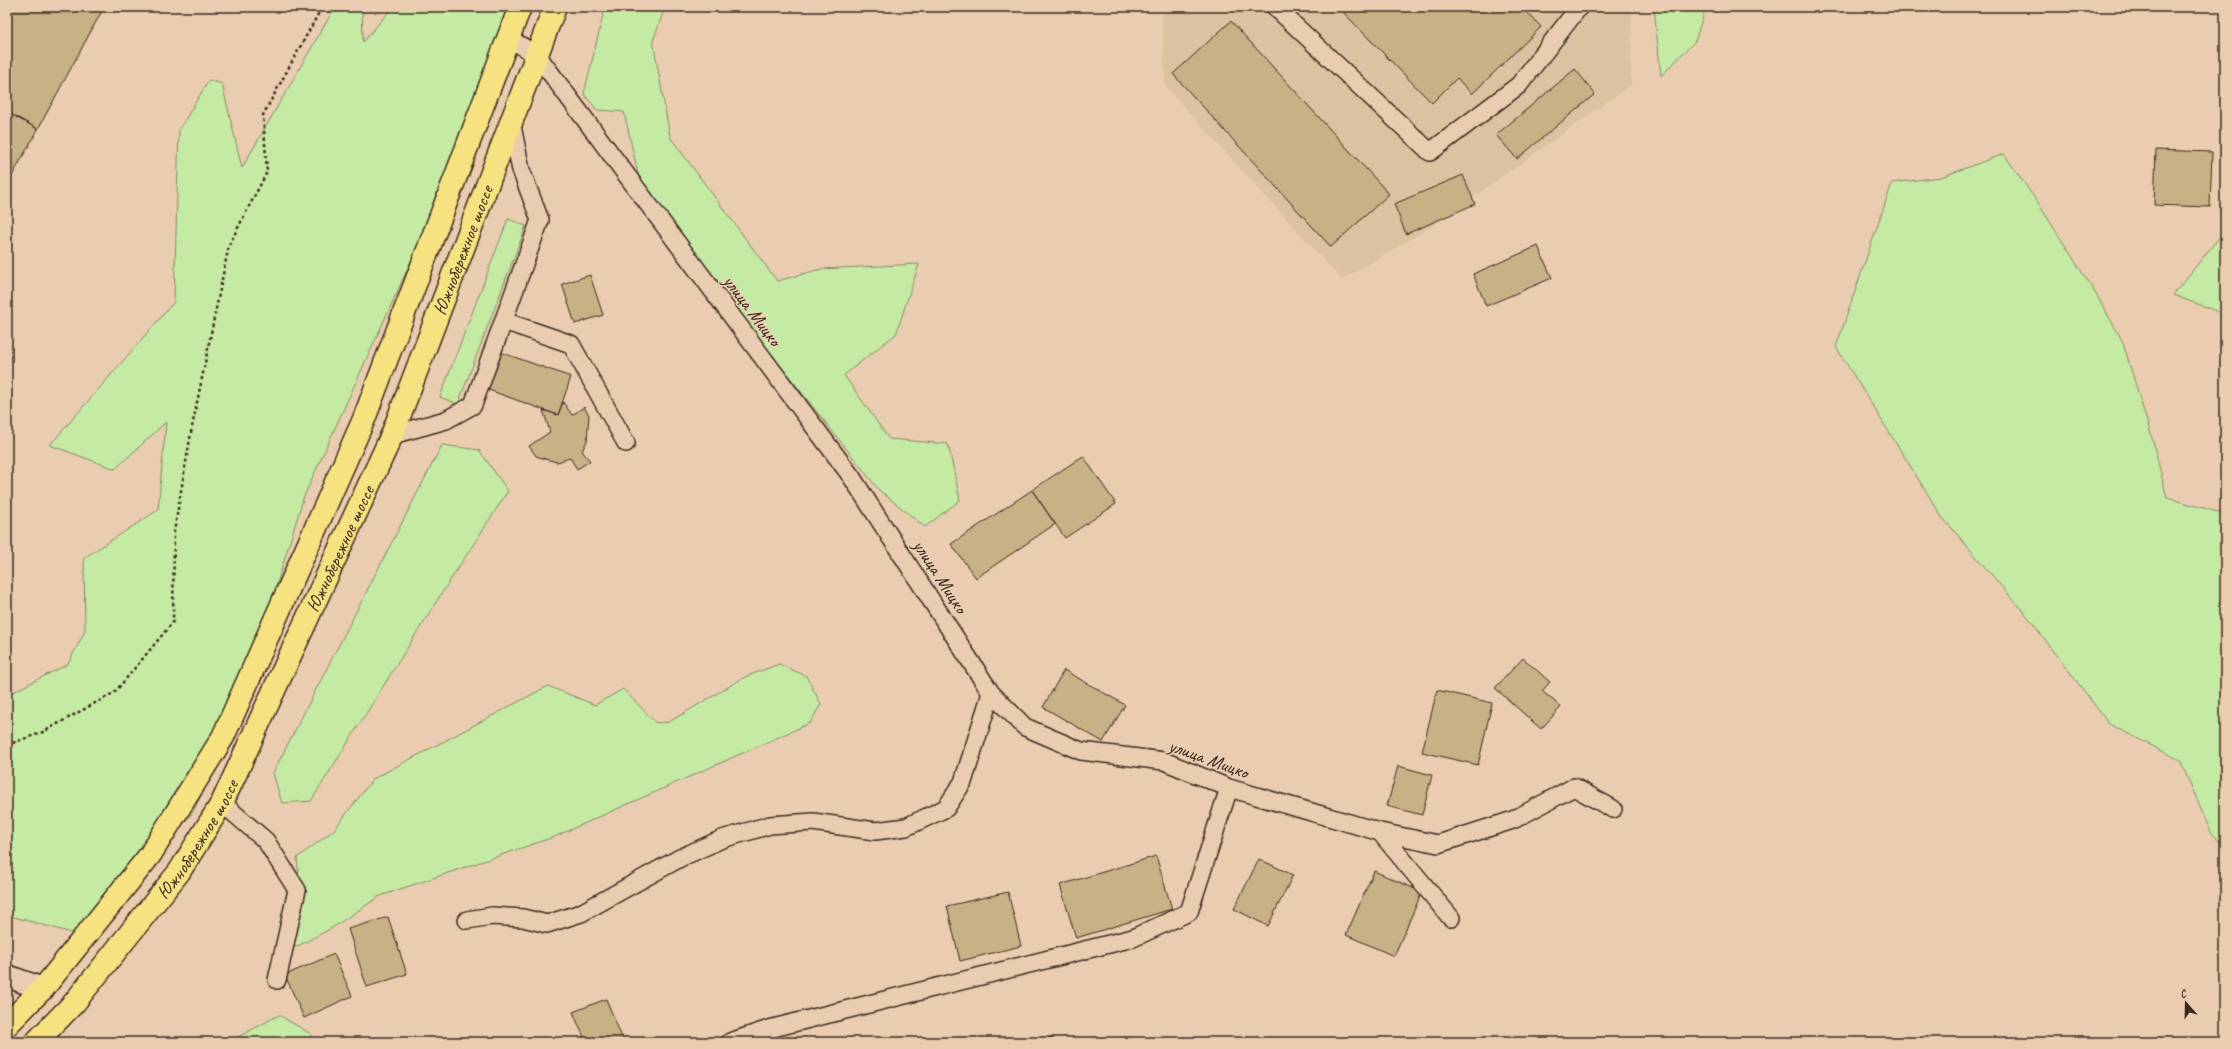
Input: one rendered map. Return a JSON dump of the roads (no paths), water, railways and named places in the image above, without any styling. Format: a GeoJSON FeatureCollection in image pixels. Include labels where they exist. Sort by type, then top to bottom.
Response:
{"type":"FeatureCollection","features":[{"type":"Feature","properties":{"kind":"highway","name":"Южнобережное шоссе"},"geometry":{"type":"LineString","coordinates":[[7,1025],[43,989],[150,855],[223,737],[364,418],[520,7]]}},
{"type":"Feature","properties":{"kind":"highway","name":"Южнобережное шоссе"},"geometry":{"type":"LineString","coordinates":[[36,1042],[74,1003],[179,872],[222,804],[392,435],[555,7]]}},
{"type":"Feature","properties":{"kind":"street"},"geometry":{"type":"LineString","coordinates":[[7,976],[43,989]]}},
{"type":"Feature","properties":{"kind":"lane"},"geometry":{"type":"LineString","coordinates":[[1275,7],[1430,152],[1519,85],[1579,7]]}},
{"type":"Feature","properties":{"kind":"lane"},"geometry":{"type":"LineString","coordinates":[[508,38],[537,55]]}},
{"type":"Feature","properties":{"kind":"lane","name":"улица Мицко"},"geometry":{"type":"LineString","coordinates":[[537,55],[851,476],[991,693],[1025,727],[1082,751],[1164,761],[1229,788],[1380,832],[1438,844],[1513,820],[1574,788],[1613,809]]}},
{"type":"Feature","properties":{"kind":"lane"},"geometry":{"type":"LineString","coordinates":[[392,435],[446,420],[473,405],[540,220],[521,170],[511,121]]}},
{"type":"Feature","properties":{"kind":"lane"},"geometry":{"type":"LineString","coordinates":[[504,321],[571,344],[626,443]]}},
{"type":"Feature","properties":{"kind":"lane"},"geometry":{"type":"LineString","coordinates":[[467,920],[492,916],[522,918],[547,924],[582,913],[680,858],[722,839],[770,825],[813,822],[875,831],[906,827],[946,808],[963,782],[991,693]]}},
{"type":"Feature","properties":{"kind":"lane"},"geometry":{"type":"LineString","coordinates":[[730,1042],[769,1029],[1133,938],[1189,912],[1229,788]]}},
{"type":"Feature","properties":{"kind":"lane"},"geometry":{"type":"LineString","coordinates":[[222,804],[266,841],[297,890],[277,980]]}},
{"type":"Feature","properties":{"kind":"lane"},"geometry":{"type":"LineString","coordinates":[[1380,832],[1451,918]]}}]}
